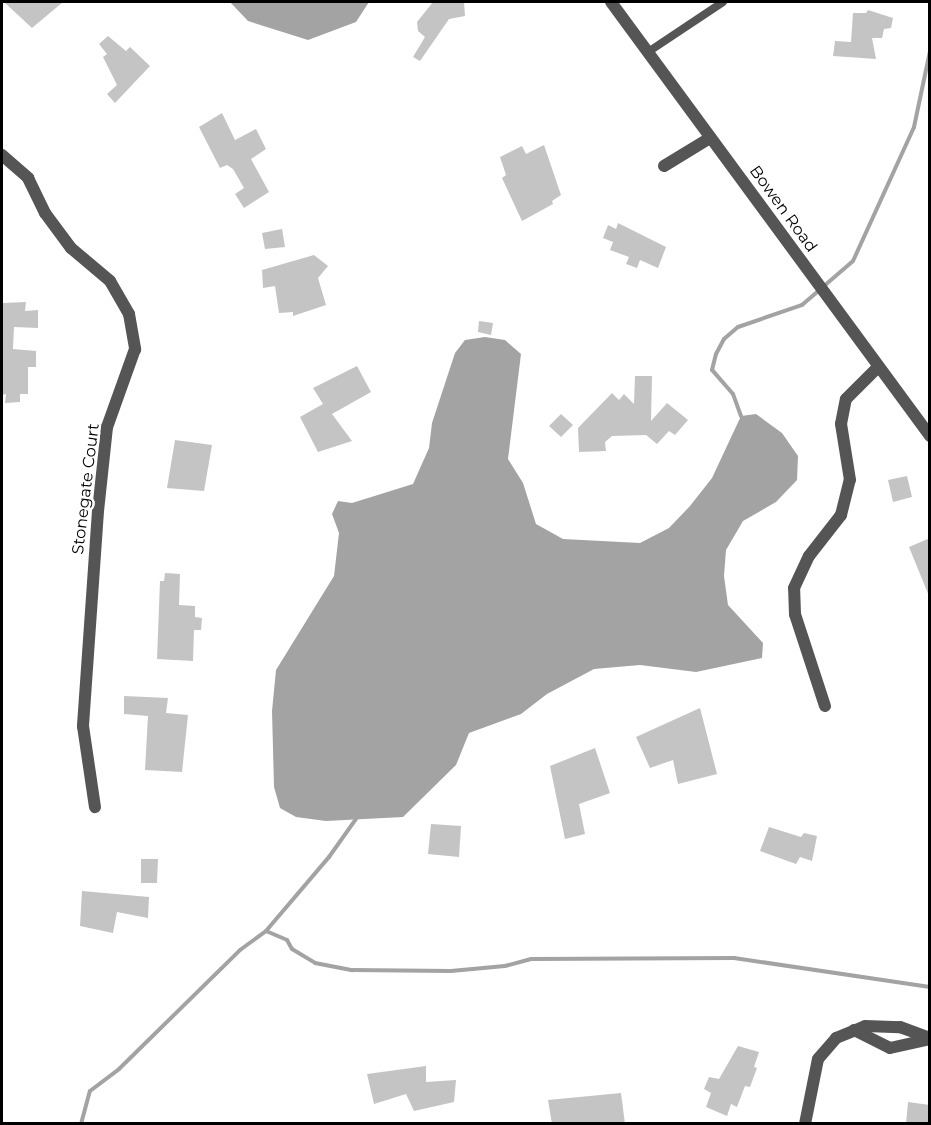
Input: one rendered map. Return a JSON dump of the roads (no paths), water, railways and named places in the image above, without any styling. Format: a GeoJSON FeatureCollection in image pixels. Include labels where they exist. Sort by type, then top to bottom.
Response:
{"type":"FeatureCollection","features":[{"type":"Feature","properties":{"kind":"street","name":"Bowen Road"},"geometry":{"type":"LineString","coordinates":[[611,2],[930,436]]}},
{"type":"Feature","properties":{"kind":"street"},"geometry":{"type":"LineString","coordinates":[[664,166],[710,138]]}},
{"type":"Feature","properties":{"kind":"street","name":"Stonegate Court"},"geometry":{"type":"LineString","coordinates":[[2,155],[28,178],[45,213],[71,248],[110,281],[129,314],[135,349],[107,427],[98,511],[83,726],[95,807]]}},
{"type":"Feature","properties":{"kind":"street"},"geometry":{"type":"LineString","coordinates":[[825,706],[795,614],[794,588],[809,556],[841,515],[850,480],[841,424],[846,399],[878,367]]}},
{"type":"Feature","properties":{"kind":"street"},"geometry":{"type":"LineString","coordinates":[[805,1124],[818,1059],[836,1038],[865,1026],[900,1027],[930,1039]]}},
{"type":"Feature","properties":{"kind":"street"},"geometry":{"type":"LineString","coordinates":[[854,1030],[890,1048],[930,1039]]}},
{"type":"Feature","properties":{"kind":"lane"},"geometry":{"type":"LineString","coordinates":[[648,52],[723,2]]}},
{"type":"Feature","properties":{"kind":"waterway"},"geometry":{"type":"LineString","coordinates":[[741,416],[733,394],[712,370],[716,354],[724,339],[738,327],[802,305],[853,261],[914,127],[930,51]]}},
{"type":"Feature","properties":{"kind":"waterway"},"geometry":{"type":"LineString","coordinates":[[81,1124],[90,1091],[119,1069],[240,950],[266,931],[329,857],[356,819]]}},
{"type":"Feature","properties":{"kind":"waterway"},"geometry":{"type":"LineString","coordinates":[[266,931],[287,940],[292,949],[315,963],[352,970],[451,971],[505,966],[531,959],[734,958],[930,987]]}}]}
